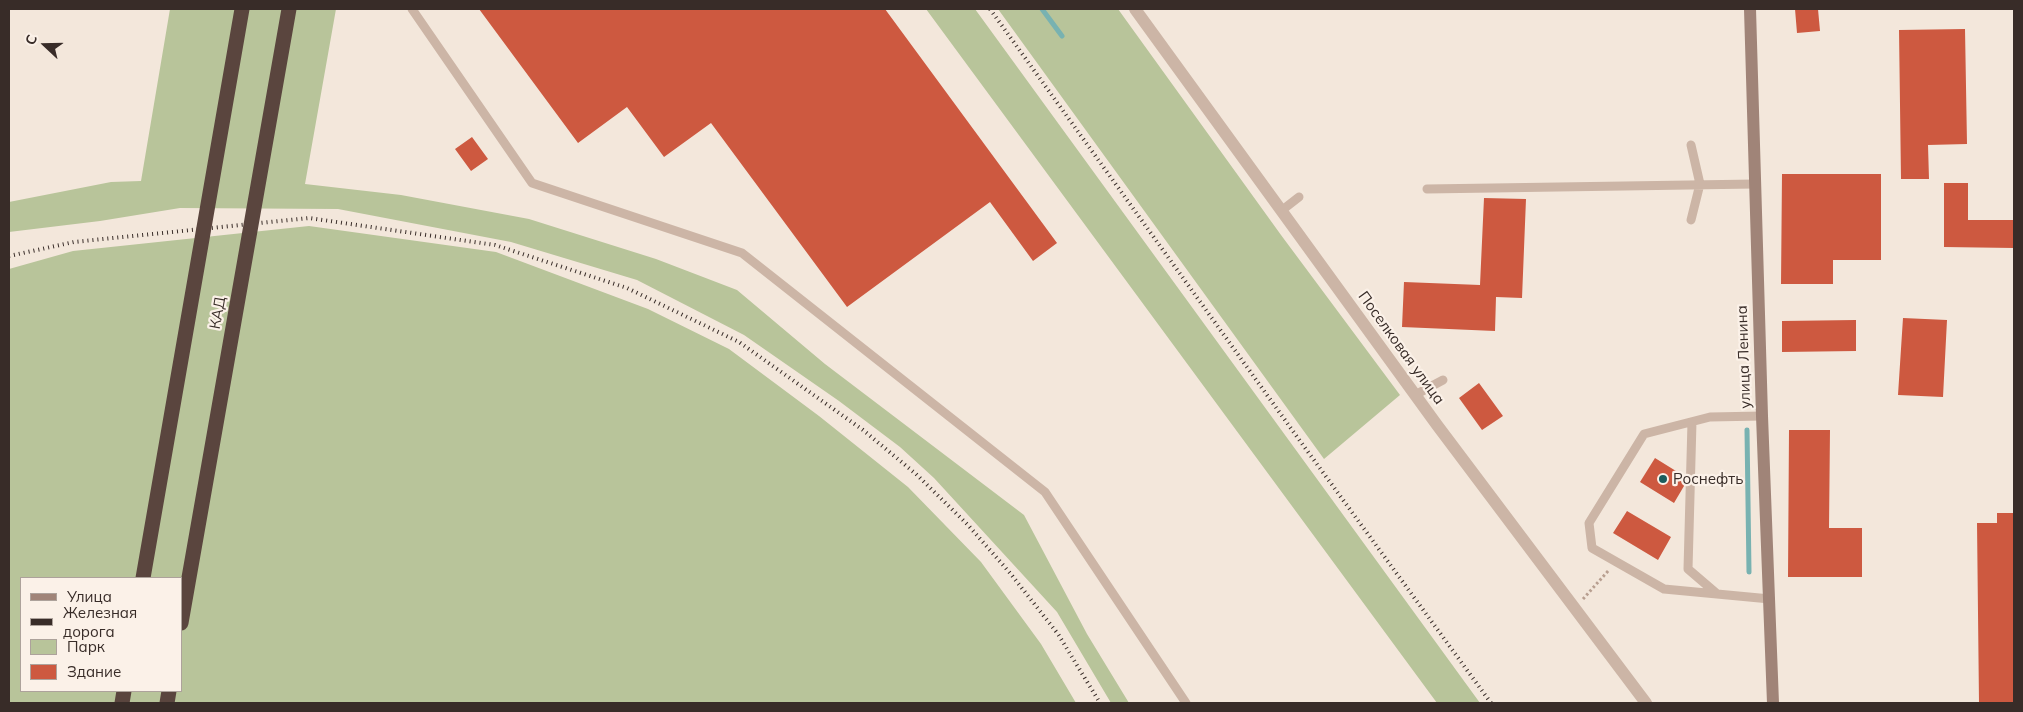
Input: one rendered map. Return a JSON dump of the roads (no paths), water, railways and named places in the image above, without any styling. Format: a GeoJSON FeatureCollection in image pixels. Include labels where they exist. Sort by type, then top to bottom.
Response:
{"type":"FeatureCollection","features":[{"type":"Feature","properties":{"kind":"highway","name":"КАД"},"geometry":{"type":"LineString","coordinates":[[144,577],[242,9]]}},
{"type":"Feature","properties":{"kind":"highway","name":"КАД"},"geometry":{"type":"LineString","coordinates":[[182,617],[289,9]]}},
{"type":"Feature","properties":{"kind":"street","name":"Поселковая улица"},"geometry":{"type":"LineString","coordinates":[[1135,9],[1415,395],[1646,703]]}},
{"type":"Feature","properties":{"kind":"street","name":"улица Ленина"},"geometry":{"type":"LineString","coordinates":[[1750,9],[1773,703]]}},
{"type":"Feature","properties":{"kind":"lane"},"geometry":{"type":"LineString","coordinates":[[412,9],[532,183],[742,252],[1045,492],[1186,703]]}},
{"type":"Feature","properties":{"kind":"lane"},"geometry":{"type":"LineString","coordinates":[[1691,144],[1700,184],[1691,220]]}},
{"type":"Feature","properties":{"kind":"lane"},"geometry":{"type":"LineString","coordinates":[[1427,189],[1755,184]]}},
{"type":"Feature","properties":{"kind":"lane"},"geometry":{"type":"LineString","coordinates":[[1281,211],[1299,197]]}},
{"type":"Feature","properties":{"kind":"lane"},"geometry":{"type":"LineString","coordinates":[[1415,395],[1443,380]]}},
{"type":"Feature","properties":{"kind":"lane"},"geometry":{"type":"LineString","coordinates":[[1762,416],[1710,417],[1644,434],[1589,523],[1592,548],[1664,589],[1770,599]]}},
{"type":"Feature","properties":{"kind":"lane"},"geometry":{"type":"LineString","coordinates":[[1692,422],[1688,569],[1716,593]]}},
{"type":"Feature","properties":{"kind":"waterway"},"geometry":{"type":"LineString","coordinates":[[1042,9],[1062,36]]}},
{"type":"Feature","properties":{"kind":"waterway"},"geometry":{"type":"LineString","coordinates":[[1747,430],[1749,572]]}},
{"type":"Feature","properties":{"kind":"railway"},"geometry":{"type":"LineString","coordinates":[[990,9],[1491,703]]}},
{"type":"Feature","properties":{"kind":"railway"},"geometry":{"type":"LineString","coordinates":[[9,256],[74,242],[309,218],[495,245],[627,288],[739,342],[863,430],[916,474],[968,525],[1010,573],[1058,634],[1100,703]]}},
{"type":"Feature","properties":{"kind":"place","name":"Роснефть"},"geometry":{"type":"Point","coordinates":[1663,479]}}]}
